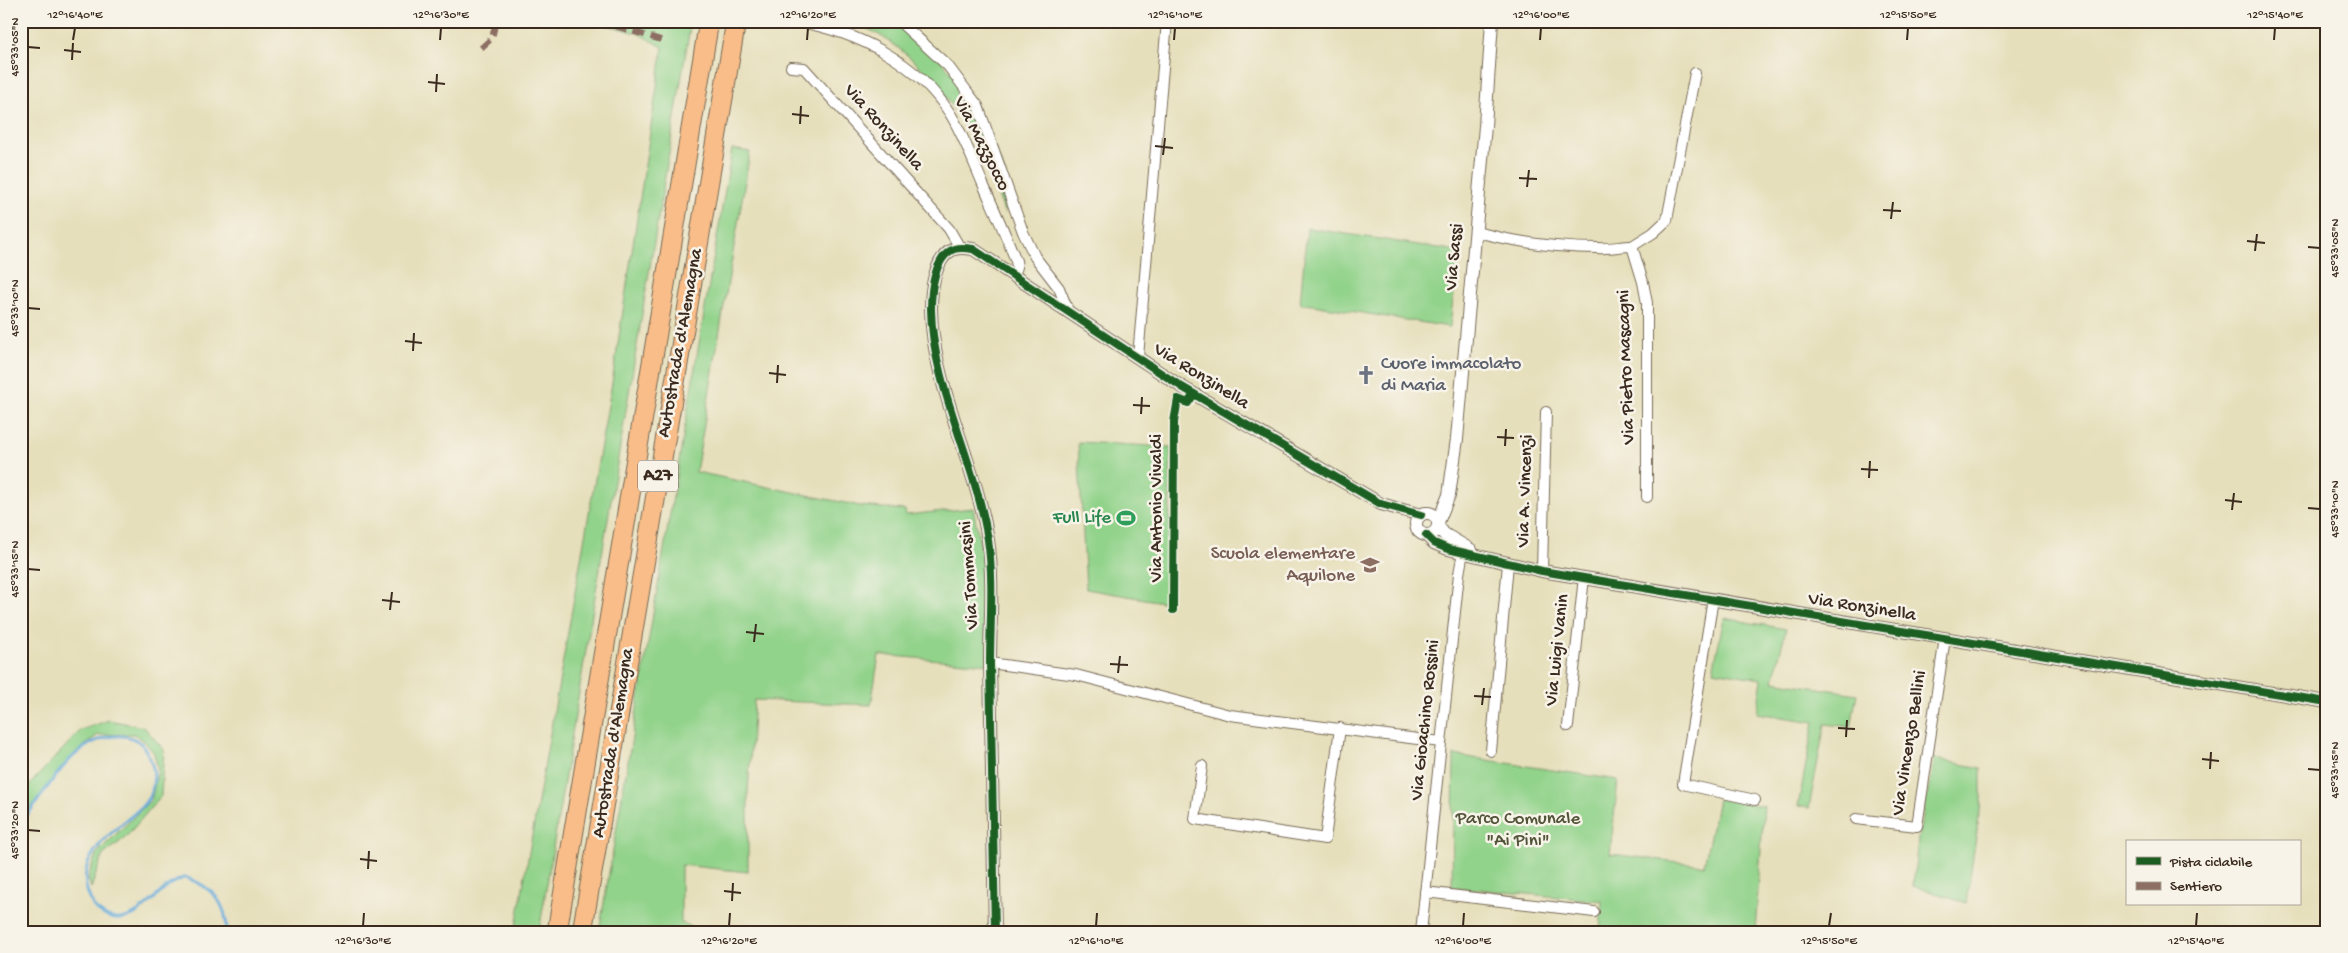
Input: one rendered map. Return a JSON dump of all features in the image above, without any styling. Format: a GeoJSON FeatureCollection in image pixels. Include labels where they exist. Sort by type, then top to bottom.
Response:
{"type":"FeatureCollection","features":[{"type":"Feature","properties":{"kind":"highway","name":"Autostrada d'Alemagna"},"geometry":{"type":"LineString","coordinates":[[556,932],[709,21]]}},
{"type":"Feature","properties":{"kind":"highway","name":"Autostrada d'Alemagna"},"geometry":{"type":"LineString","coordinates":[[582,932],[736,21]]}},
{"type":"Feature","properties":{"kind":"street","name":"Via Mazzocco"},"geometry":{"type":"LineString","coordinates":[[796,21],[842,32],[879,49],[902,63],[933,92],[950,115],[967,147],[1016,261],[1017,267],[1014,276]]}},
{"type":"Feature","properties":{"kind":"street"},"geometry":{"type":"LineString","coordinates":[[899,21],[948,66],[978,106],[1023,232],[1035,257],[1059,288],[1069,314]]}},
{"type":"Feature","properties":{"kind":"street","name":"Via Ronzinella"},"geometry":{"type":"LineString","coordinates":[[1138,357],[1168,21]]}},
{"type":"Feature","properties":{"kind":"street","name":"Via Sassi"},"geometry":{"type":"LineString","coordinates":[[1438,524],[1449,495],[1457,439],[1476,232],[1492,21]]}},
{"type":"Feature","properties":{"kind":"street","name":"Via Ronzinella"},"geometry":{"type":"LineString","coordinates":[[791,67],[804,68],[967,248],[1014,276],[1182,387],[1388,507],[1423,522],[1445,542],[1452,539]]}},
{"type":"Feature","properties":{"kind":"street"},"geometry":{"type":"LineString","coordinates":[[1476,232],[1512,240],[1590,248],[1632,246],[1653,233],[1667,220],[1695,73]]}},
{"type":"Feature","properties":{"kind":"street","name":"Via Pietro Mascagni"},"geometry":{"type":"LineString","coordinates":[[1632,246],[1646,294],[1647,310],[1647,497]]}},
{"type":"Feature","properties":{"kind":"street","name":"Via Tommasini"},"geometry":{"type":"LineString","coordinates":[[967,248],[948,252],[940,263],[935,275],[931,308],[938,363],[980,498],[988,541],[991,584],[990,663],[995,932]]}},
{"type":"Feature","properties":{"kind":"street","name":"Via A. Vincenzi"},"geometry":{"type":"LineString","coordinates":[[1542,571],[1546,412]]}},
{"type":"Feature","properties":{"kind":"street"},"geometry":{"type":"LineString","coordinates":[[1438,524],[1433,533],[1423,522],[1449,495]]}},
{"type":"Feature","properties":{"kind":"street","name":"Via Ronzinella"},"geometry":{"type":"LineString","coordinates":[[1423,522],[1441,546],[1542,571],[2327,702]]}},
{"type":"Feature","properties":{"kind":"street","name":"Via Ronzinella"},"geometry":{"type":"LineString","coordinates":[[1438,524],[1444,534],[1484,558]]}},
{"type":"Feature","properties":{"kind":"street","name":"Via Gioachino Rossini"},"geometry":{"type":"LineString","coordinates":[[1421,932],[1463,552]]}},
{"type":"Feature","properties":{"kind":"street"},"geometry":{"type":"LineString","coordinates":[[1491,752],[1508,564]]}},
{"type":"Feature","properties":{"kind":"street","name":"Via Luigi Vanin"},"geometry":{"type":"LineString","coordinates":[[1568,726],[1584,577]]}},
{"type":"Feature","properties":{"kind":"street"},"geometry":{"type":"LineString","coordinates":[[1713,599],[1683,784],[1755,800]]}},
{"type":"Feature","properties":{"kind":"street","name":"Via Vincenzo Bellini"},"geometry":{"type":"LineString","coordinates":[[1856,819],[1917,826],[1945,638]]}},
{"type":"Feature","properties":{"kind":"street"},"geometry":{"type":"LineString","coordinates":[[990,663],[1076,675],[1230,715],[1441,742]]}},
{"type":"Feature","properties":{"kind":"street"},"geometry":{"type":"LineString","coordinates":[[1202,766],[1195,820],[1325,839],[1340,728]]}},
{"type":"Feature","properties":{"kind":"street"},"geometry":{"type":"LineString","coordinates":[[1425,892],[1594,912]]}},
{"type":"Feature","properties":{"kind":"green space"},"geometry":{"type":"Polygon","coordinates":[[[592,21],[691,21],[539,932],[515,932],[612,383],[663,47],[637,33],[592,21]]]}},
{"type":"Feature","properties":{"kind":"green space"},"geometry":{"type":"Polygon","coordinates":[[[849,21],[893,21],[923,38],[972,98],[1005,172],[1005,214],[994,185],[965,126],[927,74],[904,52],[878,34],[849,21]]]}},
{"type":"Feature","properties":{"kind":"green space"},"geometry":{"type":"Polygon","coordinates":[[[732,149],[750,152],[696,472],[860,506],[905,510],[906,515],[973,508],[983,558],[989,664],[879,655],[871,705],[754,700],[748,792],[748,872],[681,865],[681,923],[710,932],[599,932],[732,149]]]}},
{"type":"Feature","properties":{"kind":"green space"},"geometry":{"type":"Polygon","coordinates":[[[1307,228],[1458,251],[1450,327],[1300,303],[1307,228]]]}},
{"type":"Feature","properties":{"kind":"green space","name":"Full Life"},"geometry":{"type":"Polygon","coordinates":[[[1078,442],[1171,447],[1168,603],[1086,589],[1078,442]]]}},
{"type":"Feature","properties":{"kind":"green space"},"geometry":{"type":"Polygon","coordinates":[[[1724,618],[1786,629],[1773,681],[1857,694],[1851,727],[1825,724],[1809,808],[1798,806],[1814,722],[1757,713],[1762,679],[1713,671],[1724,618]]]}},
{"type":"Feature","properties":{"kind":"green space"},"geometry":{"type":"Polygon","coordinates":[[[109,720],[144,727],[164,750],[161,796],[125,838],[103,855],[91,888],[88,878],[96,854],[151,800],[158,770],[154,753],[144,741],[134,734],[98,735],[74,754],[21,820],[21,801],[31,783],[81,730],[109,720]]]}},
{"type":"Feature","properties":{"kind":"green space","name":"Parco Comunale \"Ai Pini\""},"geometry":{"type":"Polygon","coordinates":[[[1454,755],[1618,780],[1610,854],[1704,865],[1718,799],[1764,806],[1755,932],[1600,932],[1602,901],[1452,887],[1454,755]]]}},
{"type":"Feature","properties":{"kind":"green space"},"geometry":{"type":"Polygon","coordinates":[[[1935,759],[1981,768],[1981,804],[1966,903],[1913,886],[1918,838],[1935,759]]]}},
{"type":"Feature","properties":{"kind":"waterway"},"geometry":{"type":"LineString","coordinates":[[21,823],[63,768],[88,745],[103,738],[120,736],[136,740],[143,746],[152,763],[154,774],[153,786],[150,796],[139,810],[108,836],[92,856],[87,866],[85,878],[87,891],[93,905],[96,910],[104,915],[113,919],[122,919],[139,911],[172,883],[185,877],[203,886],[216,897],[224,912],[227,932]]}},
{"type":"Feature","properties":{"kind":"marked path"},"geometry":{"type":"LineString","coordinates":[[481,48],[492,38],[496,21]]}},
{"type":"Feature","properties":{"kind":"marked path"},"geometry":{"type":"LineString","coordinates":[[599,21],[661,40]]}},
{"type":"Feature","properties":{"kind":"cycle path"},"geometry":{"type":"LineString","coordinates":[[995,932],[990,697],[990,555],[982,511],[946,395],[933,338],[931,309],[933,284],[938,267],[947,253],[956,248],[973,249],[1182,387],[1381,504],[1421,515]]}},
{"type":"Feature","properties":{"kind":"cycle path","name":"Via Antonio Vivaldi"},"geometry":{"type":"LineString","coordinates":[[1173,610],[1174,422],[1178,399],[1188,403],[1194,394]]}},
{"type":"Feature","properties":{"kind":"cycle path"},"geometry":{"type":"LineString","coordinates":[[1426,535],[1434,543],[1448,549],[1542,571],[2327,702]]}},
{"type":"Feature","properties":{"kind":"place","name":"Cuore immacolato di Maria"},"geometry":{"type":"Point","coordinates":[1366,375]}},
{"type":"Feature","properties":{"kind":"place","name":"Full Life"},"geometry":{"type":"Point","coordinates":[1126,518]}},
{"type":"Feature","properties":{"kind":"place","name":"Scuola elementare Aquilone"},"geometry":{"type":"Point","coordinates":[1370,565]}}]}
